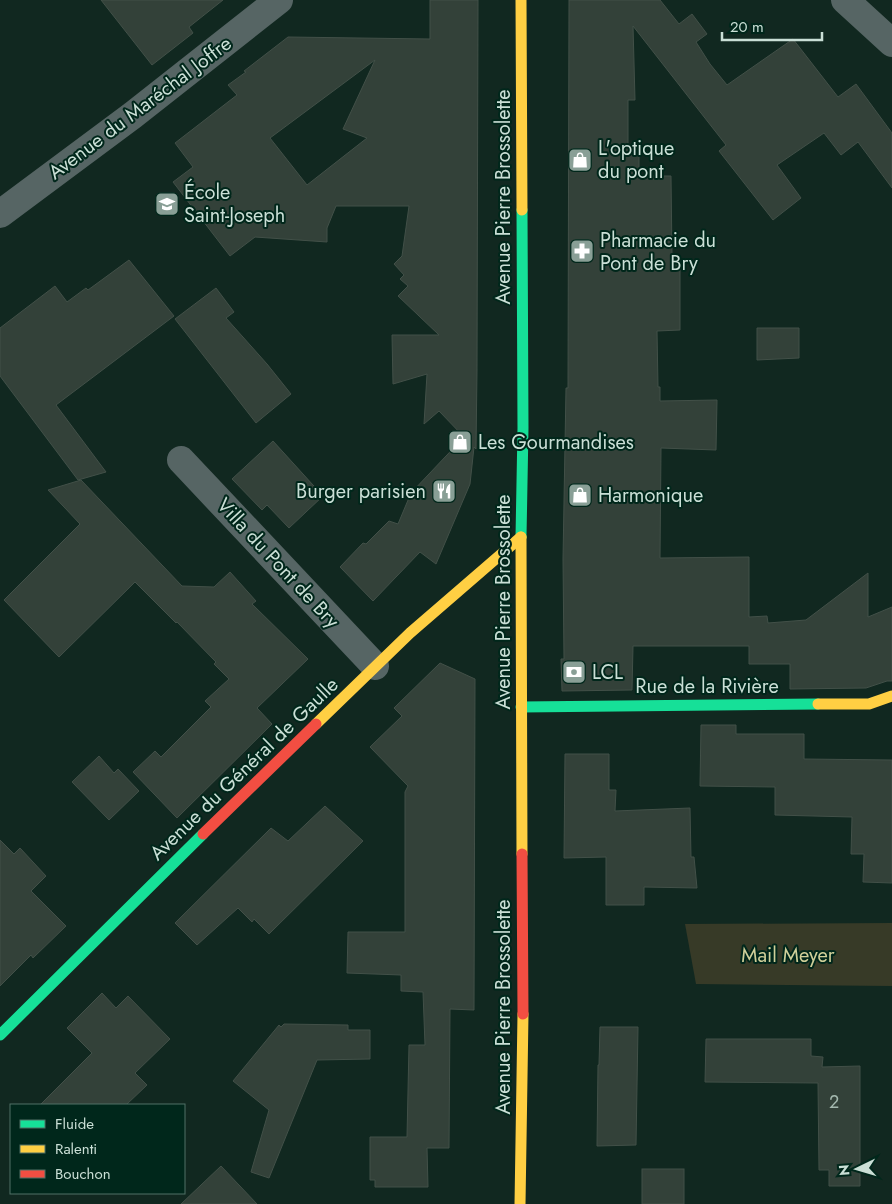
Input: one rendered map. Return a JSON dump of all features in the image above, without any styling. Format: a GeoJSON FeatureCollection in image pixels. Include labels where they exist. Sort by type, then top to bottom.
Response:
{"type":"FeatureCollection","features":[{"type":"Feature","properties":{"kind":"main road","name":"Avenue Pierre Brossolette"},"geometry":{"type":"LineString","coordinates":[[520,1204],[523,1006],[521,0]]}},
{"type":"Feature","properties":{"kind":"main road","name":"Avenue du Général de Gaulle"},"geometry":{"type":"LineString","coordinates":[[0,1035],[375,666],[410,633],[521,537]]}},
{"type":"Feature","properties":{"kind":"main road","name":"Rue de la Rivière"},"geometry":{"type":"LineString","coordinates":[[521,707],[869,704],[892,696]]}},
{"type":"Feature","properties":{"kind":"street","name":"Avenue du Maréchal Joffre"},"geometry":{"type":"LineString","coordinates":[[0,214],[134,115],[279,0]]}},
{"type":"Feature","properties":{"kind":"street"},"geometry":{"type":"LineString","coordinates":[[845,0],[892,43]]}},
{"type":"Feature","properties":{"kind":"street","name":"Villa du Pont de Bry"},"geometry":{"type":"LineString","coordinates":[[181,460],[375,666]]}},
{"type":"Feature","properties":{"kind":"green space","name":"Mail Meyer"},"geometry":{"type":"Polygon","coordinates":[[[892,923],[892,986],[696,984],[685,924],[892,923]]]}},
{"type":"Feature","properties":{"kind":"building"},"geometry":{"type":"Polygon","coordinates":[[[101,0],[223,0],[189,27],[193,33],[152,65],[101,0]]]}},
{"type":"Feature","properties":{"kind":"building"},"geometry":{"type":"Polygon","coordinates":[[[430,0],[478,0],[476,449],[474,447],[470,484],[436,564],[420,552],[373,601],[340,567],[363,543],[366,544],[389,521],[398,524],[411,493],[464,437],[439,411],[424,424],[427,374],[393,384],[392,335],[439,335],[398,296],[408,286],[400,279],[404,275],[394,264],[402,256],[409,206],[336,206],[327,228],[327,242],[255,237],[230,256],[173,182],[193,167],[175,143],[237,95],[228,85],[288,37],[430,39],[430,0]],[[375,60],[270,138],[307,185],[367,138],[343,129],[375,60]]]}},
{"type":"Feature","properties":{"kind":"building"},"geometry":{"type":"Polygon","coordinates":[[[569,0],[660,0],[679,24],[692,14],[707,34],[696,42],[710,64],[727,85],[793,39],[838,97],[856,84],[892,133],[892,188],[858,142],[841,155],[824,133],[777,165],[801,198],[773,220],[719,151],[726,145],[633,26],[635,100],[628,100],[628,152],[639,153],[639,176],[671,176],[672,257],[680,257],[680,330],[657,331],[660,401],[717,400],[716,450],[661,448],[660,558],[749,557],[749,617],[767,616],[768,623],[806,620],[868,573],[868,617],[892,607],[892,681],[866,688],[790,689],[790,664],[749,664],[749,646],[633,646],[632,690],[562,691],[561,659],[564,659],[563,559],[566,388],[568,388],[569,0]]]}},
{"type":"Feature","properties":{"kind":"building"},"geometry":{"type":"Polygon","coordinates":[[[129,260],[174,316],[56,405],[106,472],[78,480],[0,376],[0,328],[55,286],[67,302],[86,288],[88,290],[129,260]]]}},
{"type":"Feature","properties":{"kind":"building"},"geometry":{"type":"Polygon","coordinates":[[[216,288],[234,312],[226,318],[291,394],[256,423],[175,319],[216,288]]]}},
{"type":"Feature","properties":{"kind":"building"},"geometry":{"type":"Polygon","coordinates":[[[757,328],[799,328],[799,358],[757,360],[757,328]]]}},
{"type":"Feature","properties":{"kind":"building"},"geometry":{"type":"Polygon","coordinates":[[[273,441],[323,496],[289,528],[267,505],[262,510],[232,479],[273,441]]]}},
{"type":"Feature","properties":{"kind":"building"},"geometry":{"type":"Polygon","coordinates":[[[81,480],[182,586],[214,587],[230,572],[256,601],[252,604],[308,659],[257,708],[272,724],[177,818],[133,772],[155,751],[161,757],[211,707],[205,701],[229,679],[214,664],[216,662],[135,582],[59,657],[4,600],[80,524],[48,490],[81,480]]]}},
{"type":"Feature","properties":{"kind":"building"},"geometry":{"type":"Polygon","coordinates":[[[440,663],[475,679],[474,1010],[450,1009],[449,1148],[427,1148],[428,1187],[375,1187],[375,1180],[370,1180],[370,1137],[407,1137],[409,1045],[425,1045],[423,992],[401,991],[401,975],[347,973],[348,932],[405,932],[405,792],[408,786],[370,747],[402,716],[394,708],[440,663]]]}},
{"type":"Feature","properties":{"kind":"building"},"geometry":{"type":"Polygon","coordinates":[[[701,725],[736,725],[736,734],[804,734],[804,759],[892,760],[892,883],[863,882],[864,854],[851,854],[852,817],[775,815],[775,787],[700,786],[701,725]]]}},
{"type":"Feature","properties":{"kind":"building"},"geometry":{"type":"Polygon","coordinates":[[[565,754],[609,754],[609,790],[616,790],[615,811],[690,808],[691,857],[694,857],[697,888],[644,887],[644,905],[606,905],[606,857],[564,858],[565,754]]]}},
{"type":"Feature","properties":{"kind":"building"},"geometry":{"type":"Polygon","coordinates":[[[99,756],[114,773],[118,769],[139,791],[109,820],[72,782],[99,756]]]}},
{"type":"Feature","properties":{"kind":"building"},"geometry":{"type":"Polygon","coordinates":[[[325,806],[363,841],[269,934],[254,919],[252,922],[238,908],[197,945],[175,923],[271,828],[288,841],[325,806]]]}},
{"type":"Feature","properties":{"kind":"building"},"geometry":{"type":"Polygon","coordinates":[[[0,840],[14,854],[20,848],[46,876],[31,891],[66,926],[33,958],[31,955],[0,986],[0,840]]]}},
{"type":"Feature","properties":{"kind":"building"},"geometry":{"type":"Polygon","coordinates":[[[102,993],[116,1008],[128,996],[170,1039],[135,1073],[147,1085],[127,1104],[41,1104],[92,1053],[67,1028],[102,993]]]}},
{"type":"Feature","properties":{"kind":"building"},"geometry":{"type":"Polygon","coordinates":[[[284,1024],[348,1025],[348,1030],[370,1030],[370,1059],[317,1060],[269,1178],[251,1172],[269,1110],[233,1081],[279,1025],[281,1027],[284,1024]]]}},
{"type":"Feature","properties":{"kind":"building"},"geometry":{"type":"Polygon","coordinates":[[[600,1027],[638,1027],[636,1145],[597,1146],[600,1027]]]}},
{"type":"Feature","properties":{"kind":"building"},"geometry":{"type":"Polygon","coordinates":[[[706,1039],[811,1039],[811,1056],[823,1057],[822,1067],[860,1066],[860,1186],[829,1186],[829,1170],[819,1170],[818,1083],[705,1082],[706,1039]]]}},
{"type":"Feature","properties":{"kind":"building"},"geometry":{"type":"Polygon","coordinates":[[[221,1166],[257,1204],[181,1204],[221,1166]]]}},
{"type":"Feature","properties":{"kind":"building"},"geometry":{"type":"Polygon","coordinates":[[[642,1169],[684,1169],[684,1204],[642,1204],[642,1169]]]}},
{"type":"Feature","properties":{"kind":"traffic: fast"},"geometry":{"type":"LineString","coordinates":[[521,537],[523,428],[522,210]]}},
{"type":"Feature","properties":{"kind":"traffic: fast"},"geometry":{"type":"LineString","coordinates":[[521,707],[818,704]]}},
{"type":"Feature","properties":{"kind":"traffic: fast"},"geometry":{"type":"LineString","coordinates":[[0,1035],[203,834]]}},
{"type":"Feature","properties":{"kind":"traffic: slow"},"geometry":{"type":"LineString","coordinates":[[521,0],[522,210]]}},
{"type":"Feature","properties":{"kind":"traffic: slow"},"geometry":{"type":"LineString","coordinates":[[316,724],[410,633],[521,537]]}},
{"type":"Feature","properties":{"kind":"traffic: slow"},"geometry":{"type":"LineString","coordinates":[[521,537],[522,854]]}},
{"type":"Feature","properties":{"kind":"traffic: slow"},"geometry":{"type":"LineString","coordinates":[[818,704],[869,704],[892,696]]}},
{"type":"Feature","properties":{"kind":"traffic: slow"},"geometry":{"type":"LineString","coordinates":[[520,1204],[523,1014]]}},
{"type":"Feature","properties":{"kind":"traffic: jam"},"geometry":{"type":"LineString","coordinates":[[203,834],[316,724]]}},
{"type":"Feature","properties":{"kind":"traffic: jam"},"geometry":{"type":"LineString","coordinates":[[522,854],[523,1014]]}},
{"type":"Feature","properties":{"kind":"place","name":"L'optique du pont"},"geometry":{"type":"Point","coordinates":[580,160]}},
{"type":"Feature","properties":{"kind":"place","name":"École Saint-Joseph"},"geometry":{"type":"Point","coordinates":[167,204]}},
{"type":"Feature","properties":{"kind":"place","name":"Pharmacie du Pont de Bry"},"geometry":{"type":"Point","coordinates":[582,251]}},
{"type":"Feature","properties":{"kind":"place","name":"Les Gourmandises"},"geometry":{"type":"Point","coordinates":[460,442]}},
{"type":"Feature","properties":{"kind":"place","name":"Burger parisien"},"geometry":{"type":"Point","coordinates":[444,491]}},
{"type":"Feature","properties":{"kind":"place","name":"Harmonique"},"geometry":{"type":"Point","coordinates":[580,495]}},
{"type":"Feature","properties":{"kind":"place","name":"LCL"},"geometry":{"type":"Point","coordinates":[574,672]}}]}
